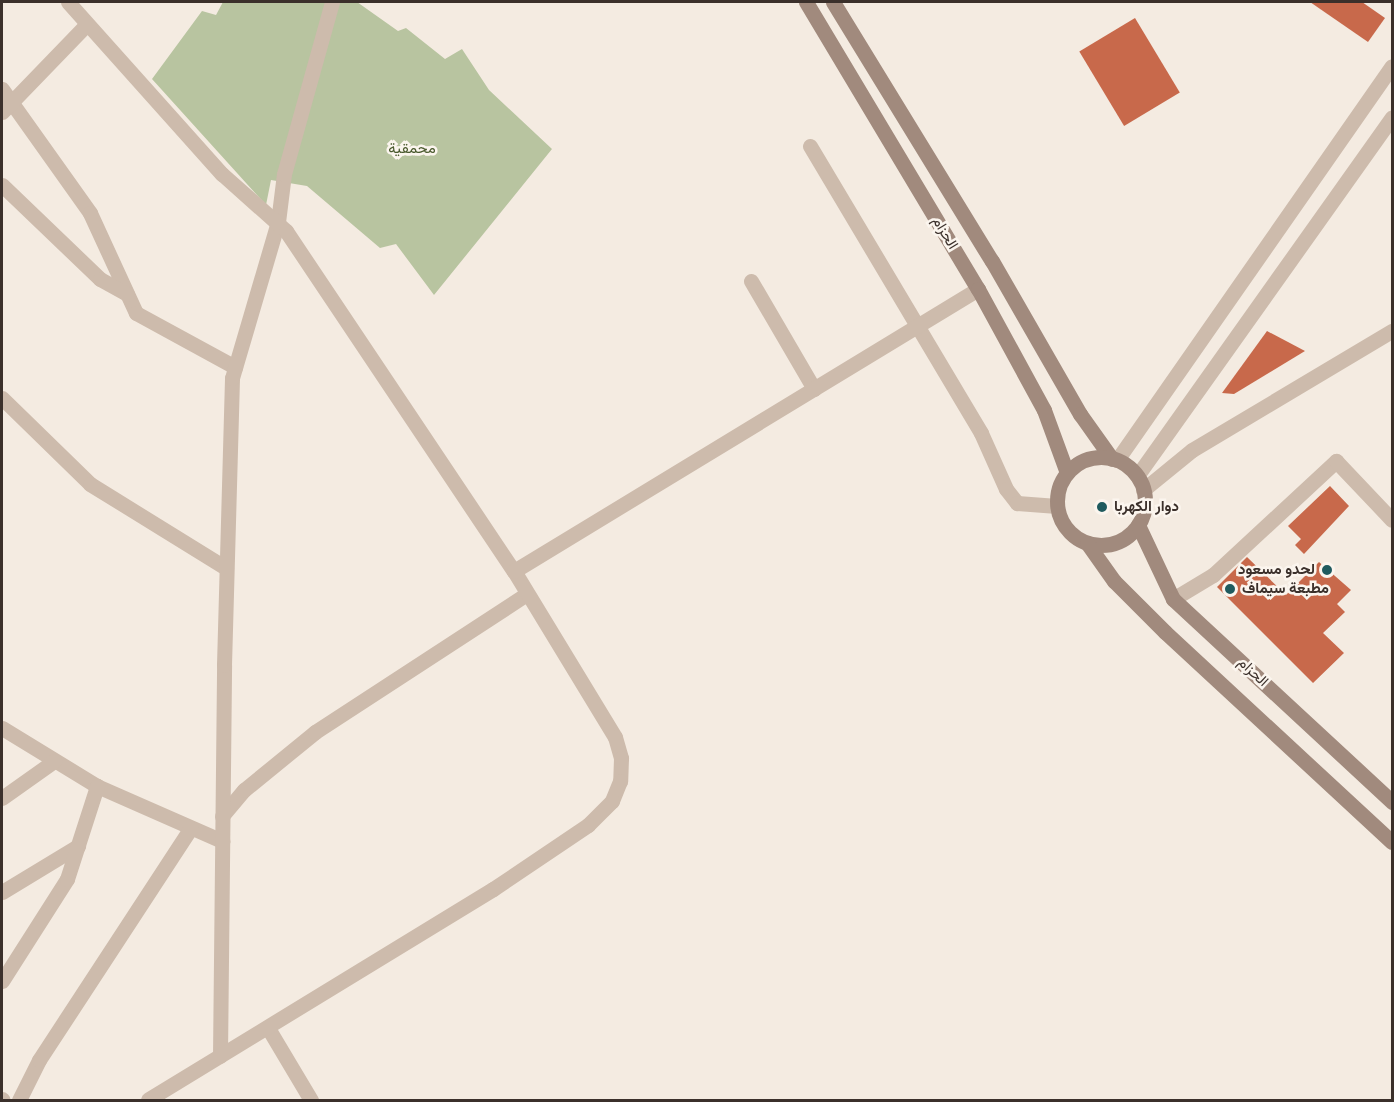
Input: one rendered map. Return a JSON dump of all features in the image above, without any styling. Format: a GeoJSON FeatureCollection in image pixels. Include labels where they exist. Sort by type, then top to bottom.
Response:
{"type":"FeatureCollection","features":[{"type":"Feature","properties":{"kind":"main road","name":"الحزام"},"geometry":{"type":"LineString","coordinates":[[806,2],[978,289],[1044,410],[1067,473]]}},
{"type":"Feature","properties":{"kind":"main road","name":"الحزام"},"geometry":{"type":"LineString","coordinates":[[833,2],[992,261],[1080,414],[1115,459]]}},
{"type":"Feature","properties":{"kind":"main road"},"geometry":{"type":"LineString","coordinates":[[970,275],[992,261]]}},
{"type":"Feature","properties":{"kind":"main road"},"geometry":{"type":"LineString","coordinates":[[1087,543],[1116,542],[1138,525],[1144,508],[1140,483],[1115,459],[1088,459],[1067,473],[1057,494],[1057,506],[1064,525],[1087,543],[1114,581],[1148,615],[1392,842]]}},
{"type":"Feature","properties":{"kind":"main road","name":"الحزام"},"geometry":{"type":"LineString","coordinates":[[1138,525],[1173,599],[1392,802]]}},
{"type":"Feature","properties":{"kind":"street"},"geometry":{"type":"LineString","coordinates":[[68,2],[230,182],[278,222],[514,571],[615,737],[621,769],[612,801],[597,818],[503,882],[148,1101]]}},
{"type":"Feature","properties":{"kind":"street"},"geometry":{"type":"LineString","coordinates":[[220,1056],[226,568],[235,367],[278,222],[284,174],[332,2]]}},
{"type":"Feature","properties":{"kind":"street"},"geometry":{"type":"LineString","coordinates":[[6,108],[87,24]]}},
{"type":"Feature","properties":{"kind":"street"},"geometry":{"type":"LineString","coordinates":[[1115,459],[1392,66]]}},
{"type":"Feature","properties":{"kind":"street"},"geometry":{"type":"LineString","coordinates":[[2,89],[6,108],[90,213],[136,313],[235,367]]}},
{"type":"Feature","properties":{"kind":"street"},"geometry":{"type":"LineString","coordinates":[[1140,483],[1282,272],[1392,117]]}},
{"type":"Feature","properties":{"kind":"street"},"geometry":{"type":"LineString","coordinates":[[810,146],[981,433],[1011,497],[1028,507],[1057,506]]}},
{"type":"Feature","properties":{"kind":"street"},"geometry":{"type":"LineString","coordinates":[[2,185],[100,279],[128,294]]}},
{"type":"Feature","properties":{"kind":"street"},"geometry":{"type":"LineString","coordinates":[[751,281],[814,389]]}},
{"type":"Feature","properties":{"kind":"street"},"geometry":{"type":"LineString","coordinates":[[514,571],[978,289]]}},
{"type":"Feature","properties":{"kind":"street"},"geometry":{"type":"LineString","coordinates":[[1140,483],[1392,331]]}},
{"type":"Feature","properties":{"kind":"street"},"geometry":{"type":"LineString","coordinates":[[2,398],[90,484],[226,568]]}},
{"type":"Feature","properties":{"kind":"street"},"geometry":{"type":"LineString","coordinates":[[1173,599],[1213,575],[1336,461],[1392,520]]}},
{"type":"Feature","properties":{"kind":"street"},"geometry":{"type":"LineString","coordinates":[[222,816],[244,790],[315,732],[528,594]]}},
{"type":"Feature","properties":{"kind":"street"},"geometry":{"type":"LineString","coordinates":[[2,728],[98,786],[222,842]]}},
{"type":"Feature","properties":{"kind":"street"},"geometry":{"type":"LineString","coordinates":[[2,798],[54,761]]}},
{"type":"Feature","properties":{"kind":"street"},"geometry":{"type":"LineString","coordinates":[[2,981],[53,904],[78,846],[98,786]]}},
{"type":"Feature","properties":{"kind":"street"},"geometry":{"type":"LineString","coordinates":[[19,1101],[39,1060],[191,828]]}},
{"type":"Feature","properties":{"kind":"street"},"geometry":{"type":"LineString","coordinates":[[2,892],[78,846]]}},
{"type":"Feature","properties":{"kind":"street"},"geometry":{"type":"LineString","coordinates":[[268,1028],[311,1101]]}},
{"type":"Feature","properties":{"kind":"green space","name":"محمقية"},"geometry":{"type":"Polygon","coordinates":[[[223,2],[357,2],[398,31],[406,28],[445,59],[462,49],[489,90],[552,149],[434,295],[396,244],[380,248],[307,186],[271,180],[266,205],[152,79],[202,11],[216,15],[223,2]]]}},
{"type":"Feature","properties":{"kind":"building"},"geometry":{"type":"Polygon","coordinates":[[[1310,2],[1362,2],[1385,18],[1368,42],[1310,2]]]}},
{"type":"Feature","properties":{"kind":"building"},"geometry":{"type":"Polygon","coordinates":[[[1135,18],[1180,93],[1124,126],[1079,51],[1135,18]]]}},
{"type":"Feature","properties":{"kind":"building"},"geometry":{"type":"Polygon","coordinates":[[[1267,331],[1305,351],[1234,394],[1222,393],[1267,331]]]}},
{"type":"Feature","properties":{"kind":"building"},"geometry":{"type":"Polygon","coordinates":[[[1330,486],[1349,506],[1304,554],[1295,545],[1301,539],[1288,526],[1330,486]]]}},
{"type":"Feature","properties":{"kind":"building"},"geometry":{"type":"Polygon","coordinates":[[[1247,557],[1286,595],[1319,562],[1351,590],[1337,604],[1345,612],[1323,633],[1344,653],[1313,683],[1217,587],[1247,557]]]}},
{"type":"Feature","properties":{"kind":"place","name":"دوار الكهربا"},"geometry":{"type":"Point","coordinates":[1102,507]}},
{"type":"Feature","properties":{"kind":"place","name":"لحدو مسعود"},"geometry":{"type":"Point","coordinates":[1327,570]}},
{"type":"Feature","properties":{"kind":"place","name":"مطبعة سيماف"},"geometry":{"type":"Point","coordinates":[1230,589]}}]}
